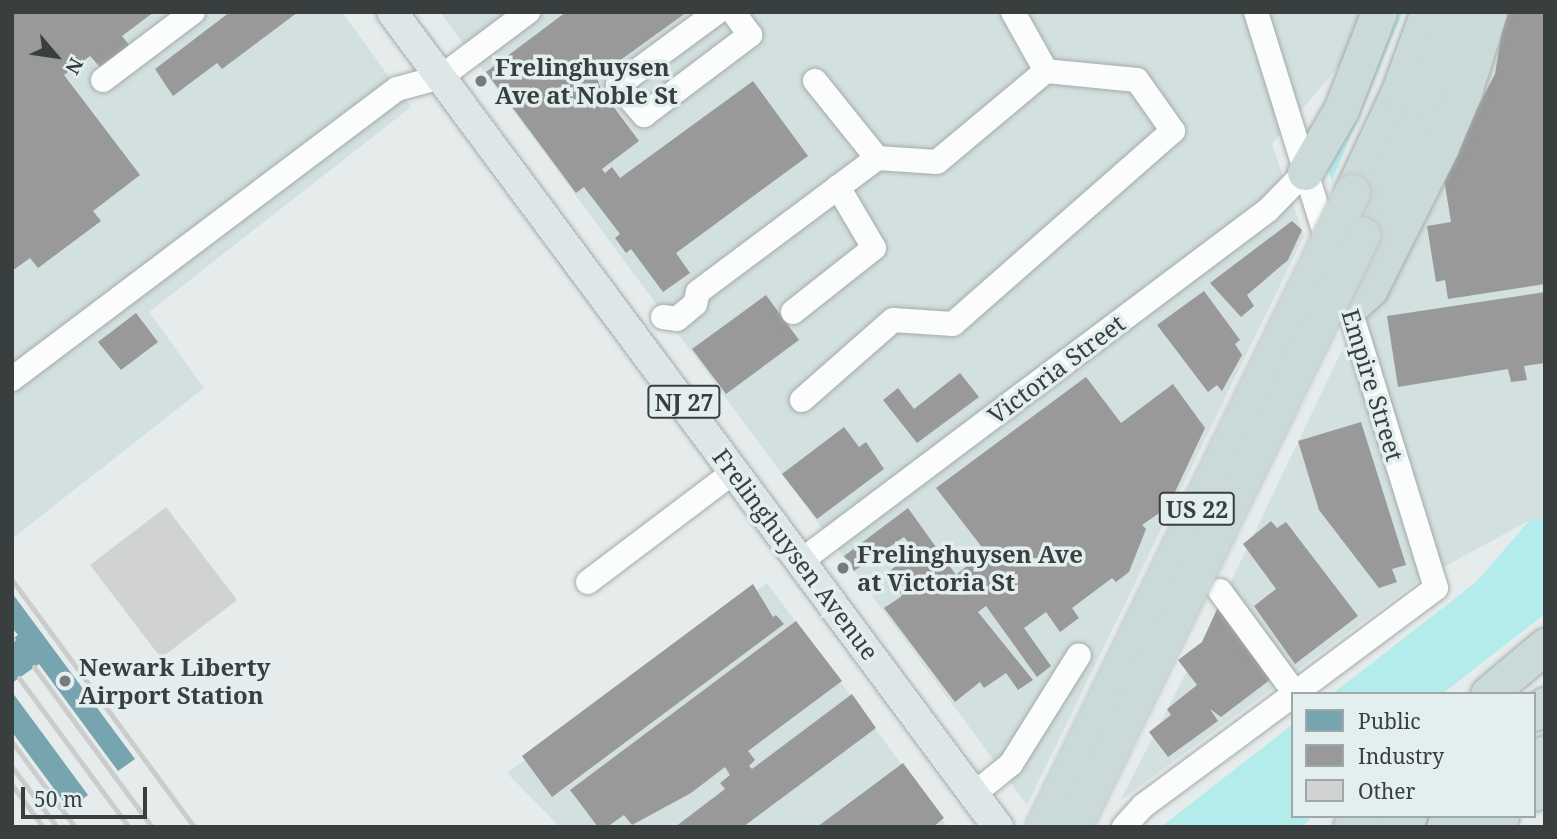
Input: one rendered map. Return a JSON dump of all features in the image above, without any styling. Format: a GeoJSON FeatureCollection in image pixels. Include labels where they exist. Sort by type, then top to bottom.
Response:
{"type":"FeatureCollection","features":[{"type":"Feature","properties":{"kind":"highway"},"geometry":{"type":"LineString","coordinates":[[1304,172],[1341,110],[1379,12]]}},
{"type":"Feature","properties":{"kind":"highway","name":"US 22"},"geometry":{"type":"LineString","coordinates":[[1043,827],[1352,192],[1399,91],[1428,12]]}},
{"type":"Feature","properties":{"kind":"highway","name":"US 22"},"geometry":{"type":"LineString","coordinates":[[1073,827],[1362,235],[1425,101],[1457,12]]}},
{"type":"Feature","properties":{"kind":"highway"},"geometry":{"type":"LineString","coordinates":[[1350,307],[1370,289],[1441,147],[1467,83],[1489,12]]}},
{"type":"Feature","properties":{"kind":"highway"},"geometry":{"type":"LineString","coordinates":[[1502,692],[1545,646]]}},
{"type":"Feature","properties":{"kind":"highway"},"geometry":{"type":"LineString","coordinates":[[1502,692],[1545,676]]}},
{"type":"Feature","properties":{"kind":"highway"},"geometry":{"type":"LineString","coordinates":[[1351,827],[1367,818]]}},
{"type":"Feature","properties":{"kind":"main road","name":"Frelinghuysen Avenue"},"geometry":{"type":"LineString","coordinates":[[392,12],[640,341],[983,815]]}},
{"type":"Feature","properties":{"kind":"street"},"geometry":{"type":"LineString","coordinates":[[103,80],[193,12]]}},
{"type":"Feature","properties":{"kind":"street"},"geometry":{"type":"LineString","coordinates":[[12,379],[397,89],[441,78],[528,12]]}},
{"type":"Feature","properties":{"kind":"street"},"geometry":{"type":"LineString","coordinates":[[717,12],[618,85],[644,115],[750,35],[733,12]]}},
{"type":"Feature","properties":{"kind":"street"},"geometry":{"type":"LineString","coordinates":[[1013,12],[1046,71]]}},
{"type":"Feature","properties":{"kind":"street","name":"Empire Street"},"geometry":{"type":"LineString","coordinates":[[1256,12],[1436,589],[1297,692]]}},
{"type":"Feature","properties":{"kind":"street"},"geometry":{"type":"LineString","coordinates":[[640,341],[663,317],[677,318],[695,304],[698,292],[877,158],[937,162],[1046,71],[1137,80],[1173,131],[953,324],[893,320],[802,400]]}},
{"type":"Feature","properties":{"kind":"street"},"geometry":{"type":"LineString","coordinates":[[815,81],[877,158]]}},
{"type":"Feature","properties":{"kind":"street","name":"Victoria Street"},"geometry":{"type":"LineString","coordinates":[[801,561],[1268,210],[1304,172]]}},
{"type":"Feature","properties":{"kind":"street"},"geometry":{"type":"LineString","coordinates":[[793,312],[874,248],[838,187]]}},
{"type":"Feature","properties":{"kind":"street"},"geometry":{"type":"LineString","coordinates":[[588,582],[735,471]]}},
{"type":"Feature","properties":{"kind":"street"},"geometry":{"type":"LineString","coordinates":[[1220,591],[1293,692]]}},
{"type":"Feature","properties":{"kind":"street"},"geometry":{"type":"LineString","coordinates":[[983,815],[1011,764],[1079,655]]}},
{"type":"Feature","properties":{"kind":"street","name":"Empire Street"},"geometry":{"type":"LineString","coordinates":[[1124,827],[1143,806],[1291,696]]}},
{"type":"Feature","properties":{"kind":"shaded area"},"geometry":{"type":"Polygon","coordinates":[[[12,12],[342,12],[411,107],[149,312],[204,388],[13,538],[12,12]]]}},
{"type":"Feature","properties":{"kind":"shaded area"},"geometry":{"type":"Polygon","coordinates":[[[440,12],[1361,12],[1340,65],[1272,144],[1304,236],[1027,805],[440,12]]]}},
{"type":"Feature","properties":{"kind":"shaded area"},"geometry":{"type":"Polygon","coordinates":[[[1388,12],[1403,12],[1332,181],[1325,161],[1388,12]]]}},
{"type":"Feature","properties":{"kind":"shaded area"},"geometry":{"type":"Polygon","coordinates":[[[1490,12],[1545,12],[1545,518],[1530,520],[1418,581],[1120,801],[1202,642],[1474,75],[1490,12]]]}},
{"type":"Feature","properties":{"kind":"shaded area"},"geometry":{"type":"Polygon","coordinates":[[[1545,518],[1545,614],[1445,692],[1335,692],[1476,582],[1530,520],[1545,518]]]}},
{"type":"Feature","properties":{"kind":"shaded area"},"geometry":{"type":"Polygon","coordinates":[[[767,583],[948,827],[560,827],[507,773],[767,583]]]}},
{"type":"Feature","properties":{"kind":"shaded area"},"geometry":{"type":"Polygon","coordinates":[[[1291,726],[1291,818],[1311,818],[1302,827],[1161,827],[1291,726]]]}},
{"type":"Feature","properties":{"kind":"building: Public","name":"Newark Liberty Airport Station"},"geometry":{"type":"Polygon","coordinates":[[[12,593],[135,759],[118,771],[39,664],[12,683],[12,639],[18,635],[12,628],[12,593]]]}},
{"type":"Feature","properties":{"kind":"building: Public","name":"Newark Liberty Airport Station"},"geometry":{"type":"Polygon","coordinates":[[[12,692],[88,795],[69,809],[12,732],[12,692]]]}},
{"type":"Feature","properties":{"kind":"building: Industry"},"geometry":{"type":"Polygon","coordinates":[[[12,12],[154,12],[122,36],[129,45],[100,67],[90,56],[64,75],[140,175],[93,211],[101,221],[38,268],[30,258],[12,271],[12,12]]]}},
{"type":"Feature","properties":{"kind":"building: Industry"},"geometry":{"type":"Polygon","coordinates":[[[230,12],[298,12],[222,69],[217,63],[173,96],[155,69],[230,12]]]}},
{"type":"Feature","properties":{"kind":"building: Industry"},"geometry":{"type":"Polygon","coordinates":[[[566,12],[687,12],[597,77],[601,90],[639,141],[602,169],[605,173],[612,167],[620,178],[753,81],[808,156],[676,253],[690,273],[663,292],[631,249],[626,253],[615,238],[620,234],[584,187],[576,193],[486,72],[566,12]]]}},
{"type":"Feature","properties":{"kind":"building: Industry"},"geometry":{"type":"Polygon","coordinates":[[[1505,12],[1545,12],[1545,284],[1448,299],[1445,280],[1436,282],[1427,226],[1451,222],[1443,173],[1495,74],[1505,12]]]}},
{"type":"Feature","properties":{"kind":"building: Industry"},"geometry":{"type":"Polygon","coordinates":[[[1292,221],[1302,230],[1288,260],[1247,295],[1254,306],[1241,317],[1210,283],[1292,221]]]}},
{"type":"Feature","properties":{"kind":"building: Industry"},"geometry":{"type":"Polygon","coordinates":[[[1204,291],[1240,340],[1235,344],[1242,355],[1222,391],[1217,385],[1208,392],[1157,325],[1204,291]]]}},
{"type":"Feature","properties":{"kind":"building: Industry"},"geometry":{"type":"Polygon","coordinates":[[[1545,292],[1545,363],[1524,366],[1527,380],[1511,382],[1508,369],[1398,387],[1387,316],[1545,292]]]}},
{"type":"Feature","properties":{"kind":"building: Industry"},"geometry":{"type":"Polygon","coordinates":[[[766,295],[799,340],[726,394],[692,349],[766,295]]]}},
{"type":"Feature","properties":{"kind":"building: Industry"},"geometry":{"type":"Polygon","coordinates":[[[136,313],[158,342],[121,370],[98,342],[136,313]]]}},
{"type":"Feature","properties":{"kind":"building: Industry"},"geometry":{"type":"Polygon","coordinates":[[[960,373],[979,397],[917,443],[883,400],[898,388],[914,409],[960,373]]]}},
{"type":"Feature","properties":{"kind":"building: Industry"},"geometry":{"type":"Polygon","coordinates":[[[1086,377],[1121,423],[1173,384],[1205,428],[1168,507],[1142,525],[1146,529],[1129,572],[1116,582],[1112,578],[1072,608],[1079,618],[1060,632],[1046,612],[1024,628],[1051,666],[1037,677],[986,606],[978,612],[1033,680],[1018,690],[1006,673],[984,688],[980,682],[955,702],[884,608],[902,596],[885,574],[916,552],[904,537],[854,571],[844,556],[908,508],[956,575],[985,551],[936,488],[1086,377]]]}},
{"type":"Feature","properties":{"kind":"building: Industry"},"geometry":{"type":"Polygon","coordinates":[[[1361,422],[1406,565],[1392,569],[1397,582],[1379,588],[1319,510],[1298,441],[1361,422]]]}},
{"type":"Feature","properties":{"kind":"building: Industry"},"geometry":{"type":"Polygon","coordinates":[[[844,427],[859,447],[866,442],[884,469],[817,519],[782,474],[844,427]]]}},
{"type":"Feature","properties":{"kind":"building: Industry"},"geometry":{"type":"Polygon","coordinates":[[[1271,521],[1277,528],[1286,522],[1358,616],[1295,664],[1254,606],[1276,589],[1243,544],[1271,521]]]}},
{"type":"Feature","properties":{"kind":"building: Industry"},"geometry":{"type":"Polygon","coordinates":[[[753,584],[773,617],[776,615],[784,624],[552,797],[522,756],[753,584]]]}},
{"type":"Feature","properties":{"kind":"building: Industry"},"geometry":{"type":"Polygon","coordinates":[[[1218,607],[1271,679],[1221,717],[1210,709],[1218,721],[1168,757],[1149,732],[1171,715],[1167,709],[1197,685],[1178,660],[1202,642],[1218,607]]]}},
{"type":"Feature","properties":{"kind":"building: Industry"},"geometry":{"type":"Polygon","coordinates":[[[796,621],[842,681],[748,751],[755,760],[749,766],[752,769],[852,694],[876,728],[743,827],[675,827],[725,789],[720,783],[730,775],[725,767],[691,793],[632,825],[624,815],[607,827],[598,827],[570,790],[796,621]]]}},
{"type":"Feature","properties":{"kind":"building: Industry"},"geometry":{"type":"Polygon","coordinates":[[[903,763],[944,818],[933,827],[817,827],[903,763]]]}},
{"type":"Feature","properties":{"kind":"building: Other"},"geometry":{"type":"Polygon","coordinates":[[[166,507],[237,600],[161,658],[90,565],[166,507]]]}},
{"type":"Feature","properties":{"kind":"railway"},"geometry":{"type":"LineString","coordinates":[[12,580],[194,827]]}},
{"type":"Feature","properties":{"kind":"railway"},"geometry":{"type":"LineString","coordinates":[[34,667],[152,827]]}},
{"type":"Feature","properties":{"kind":"railway"},"geometry":{"type":"LineString","coordinates":[[19,678],[129,827]]}},
{"type":"Feature","properties":{"kind":"railway"},"geometry":{"type":"LineString","coordinates":[[12,742],[75,827]]}},
{"type":"Feature","properties":{"kind":"railway"},"geometry":{"type":"LineString","coordinates":[[12,767],[57,827]]}},
{"type":"Feature","properties":{"kind":"railway"},"geometry":{"type":"LineString","coordinates":[[12,785],[43,827]]}},
{"type":"Feature","properties":{"kind":"place","name":"Frelinghuysen Ave at Noble St"},"geometry":{"type":"Point","coordinates":[481,81]}},
{"type":"Feature","properties":{"kind":"place","name":"Frelinghuysen Ave at Victoria St"},"geometry":{"type":"Point","coordinates":[843,568]}},
{"type":"Feature","properties":{"kind":"place","name":"Newark Liberty Airport Station"},"geometry":{"type":"Point","coordinates":[65,681]}}]}
